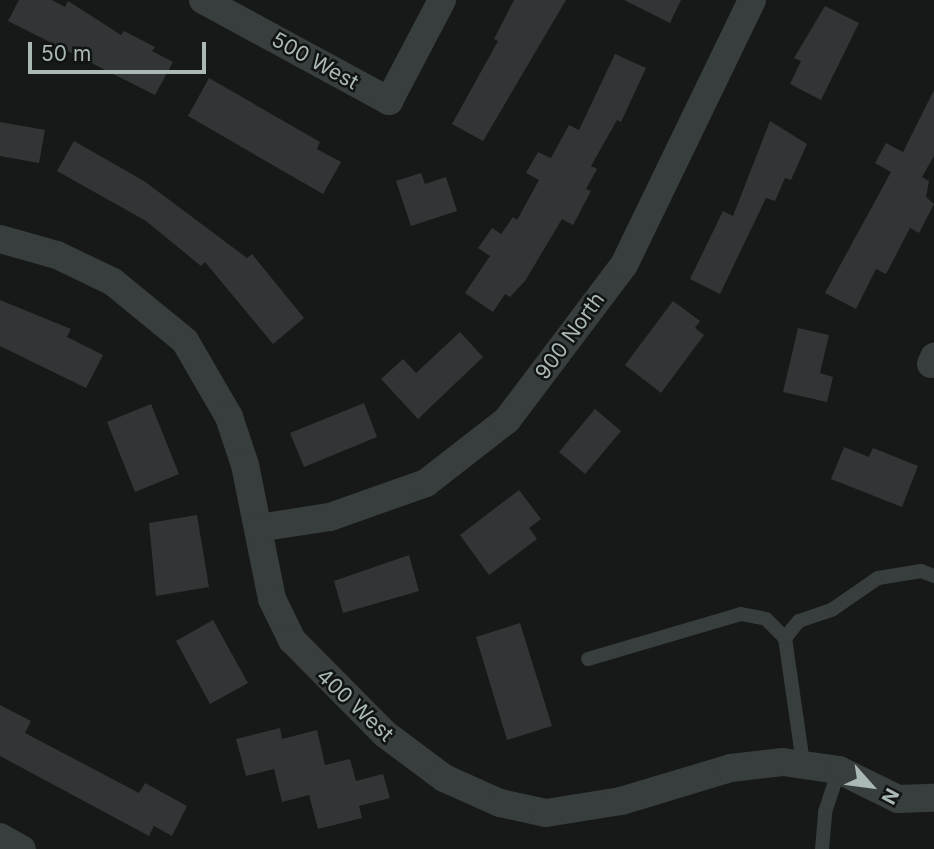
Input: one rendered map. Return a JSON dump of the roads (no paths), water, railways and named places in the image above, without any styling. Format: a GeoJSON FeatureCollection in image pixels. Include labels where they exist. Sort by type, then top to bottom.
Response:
{"type":"FeatureCollection","features":[{"type":"Feature","properties":{"kind":"street","name":"500 West"},"geometry":{"type":"LineString","coordinates":[[203,0],[389,101],[442,0]]}},
{"type":"Feature","properties":{"kind":"street","name":"900 North"},"geometry":{"type":"LineString","coordinates":[[258,528],[352,511],[426,483],[507,420],[624,265],[752,0]]}},
{"type":"Feature","properties":{"kind":"street","name":"400 West"},"geometry":{"type":"LineString","coordinates":[[0,239],[57,255],[113,282],[185,341],[229,417],[258,528],[272,599],[292,640],[418,762],[473,793],[546,813],[621,801],[731,768],[803,763],[839,770],[898,799],[934,799]]}},
{"type":"Feature","properties":{"kind":"street"},"geometry":{"type":"LineString","coordinates":[[0,837],[22,849]]}},
{"type":"Feature","properties":{"kind":"lane"},"geometry":{"type":"LineString","coordinates":[[785,638],[799,621],[833,609],[878,578],[921,571],[934,576]]}},
{"type":"Feature","properties":{"kind":"lane"},"geometry":{"type":"LineString","coordinates":[[588,659],[741,614],[766,619],[785,638],[803,763]]}},
{"type":"Feature","properties":{"kind":"lane"},"geometry":{"type":"LineString","coordinates":[[822,849],[825,812],[839,770]]}}]}
